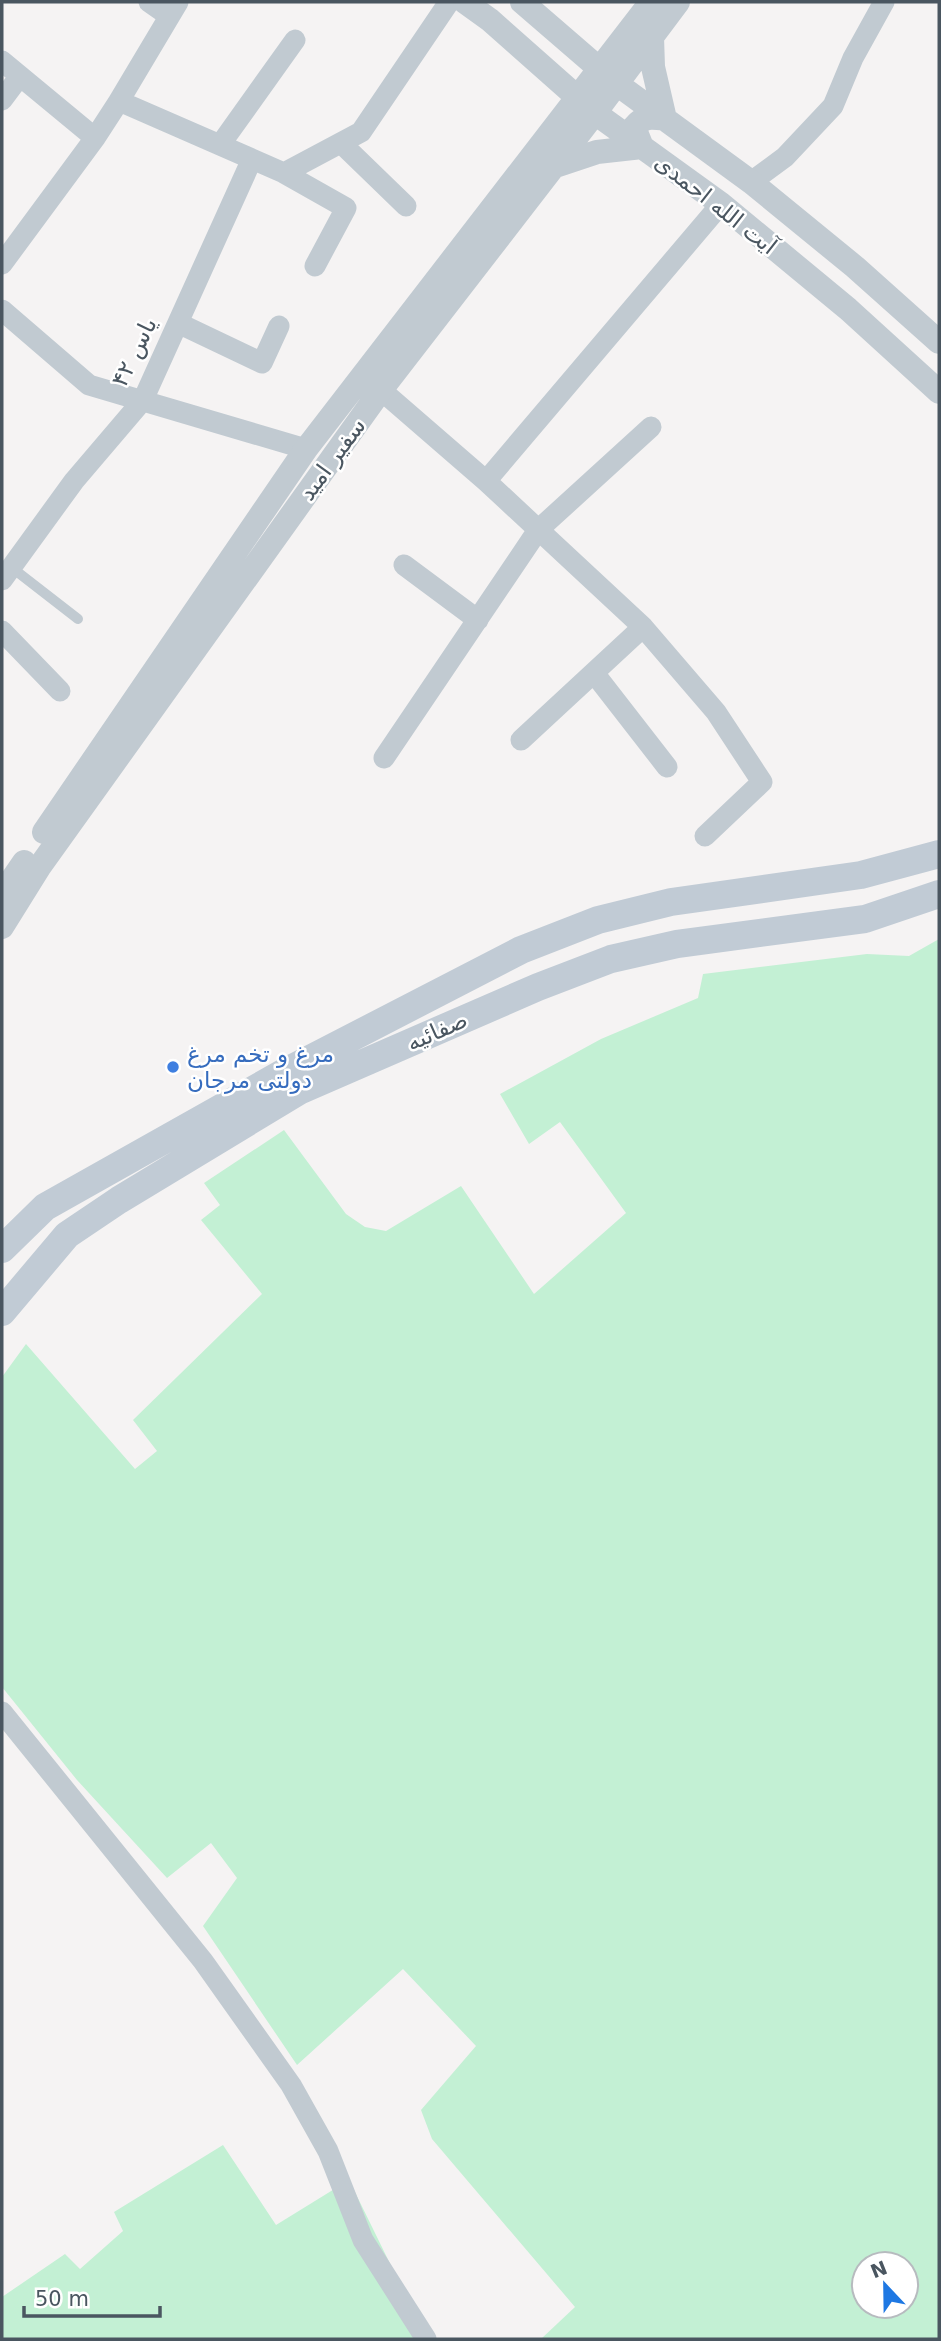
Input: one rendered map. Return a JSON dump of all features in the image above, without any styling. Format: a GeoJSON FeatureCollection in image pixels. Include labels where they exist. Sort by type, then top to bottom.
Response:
{"type":"FeatureCollection","features":[{"type":"Feature","properties":{"kind":"main road","name":"صفائیه"},"geometry":{"type":"LineString","coordinates":[[2,1249],[45,1207],[283,1073],[521,950],[598,920],[671,902],[861,875],[939,855]]}},
{"type":"Feature","properties":{"kind":"main road","name":"صفائیه"},"geometry":{"type":"LineString","coordinates":[[2,1312],[67,1236],[119,1200],[299,1091],[611,958],[677,944],[865,919],[939,894]]}},
{"type":"Feature","properties":{"kind":"street"},"geometry":{"type":"LineString","coordinates":[[2,264],[95,138],[173,9],[149,2]]}},
{"type":"Feature","properties":{"kind":"street"},"geometry":{"type":"LineString","coordinates":[[284,173],[361,132],[449,2]]}},
{"type":"Feature","properties":{"kind":"street","name":"آیت الله احمدی"},"geometry":{"type":"LineString","coordinates":[[465,2],[586,106],[722,204],[848,309],[939,392]]}},
{"type":"Feature","properties":{"kind":"street"},"geometry":{"type":"LineString","coordinates":[[489,20],[505,20],[512,12],[514,2]]}},
{"type":"Feature","properties":{"kind":"street","name":"آیت الله احمدی"},"geometry":{"type":"LineString","coordinates":[[522,2],[608,77],[751,182],[855,267],[939,342]]}},
{"type":"Feature","properties":{"kind":"street","name":"سفیر امید"},"geometry":{"type":"LineString","coordinates":[[2,927],[40,866],[608,77],[651,2]]}},
{"type":"Feature","properties":{"kind":"street","name":"سفیر امید"},"geometry":{"type":"LineString","coordinates":[[608,77],[652,37],[678,2]]}},
{"type":"Feature","properties":{"kind":"street"},"geometry":{"type":"LineString","coordinates":[[751,182],[785,157],[833,106],[853,58],[884,2]]}},
{"type":"Feature","properties":{"kind":"street"},"geometry":{"type":"LineString","coordinates":[[540,170],[597,152],[642,147],[634,127],[639,120],[650,116],[665,119],[653,67],[652,37]]}},
{"type":"Feature","properties":{"kind":"street"},"geometry":{"type":"LineString","coordinates":[[219,145],[295,40]]}},
{"type":"Feature","properties":{"kind":"street"},"geometry":{"type":"LineString","coordinates":[[2,61],[95,138]]}},
{"type":"Feature","properties":{"kind":"street"},"geometry":{"type":"LineString","coordinates":[[2,100],[20,76]]}},
{"type":"Feature","properties":{"kind":"street"},"geometry":{"type":"LineString","coordinates":[[119,101],[284,173],[346,208],[315,266]]}},
{"type":"Feature","properties":{"kind":"street"},"geometry":{"type":"LineString","coordinates":[[341,143],[406,206]]}},
{"type":"Feature","properties":{"kind":"street","name":"یاس ۴۲"},"geometry":{"type":"LineString","coordinates":[[6,574],[74,481],[143,400],[252,159]]}},
{"type":"Feature","properties":{"kind":"street","name":"سفیر امید"},"geometry":{"type":"LineString","coordinates":[[2,894],[306,449],[540,170]]}},
{"type":"Feature","properties":{"kind":"street"},"geometry":{"type":"LineString","coordinates":[[486,481],[722,204]]}},
{"type":"Feature","properties":{"kind":"street"},"geometry":{"type":"LineString","coordinates":[[2,310],[89,385],[306,449]]}},
{"type":"Feature","properties":{"kind":"street"},"geometry":{"type":"LineString","coordinates":[[178,323],[262,363],[279,326]]}},
{"type":"Feature","properties":{"kind":"street"},"geometry":{"type":"LineString","coordinates":[[381,390],[486,481],[643,627],[716,712],[762,782],[705,836]]}},
{"type":"Feature","properties":{"kind":"street"},"geometry":{"type":"LineString","coordinates":[[384,758],[538,530],[651,427]]}},
{"type":"Feature","properties":{"kind":"street"},"geometry":{"type":"LineString","coordinates":[[404,565],[478,620]]}},
{"type":"Feature","properties":{"kind":"street"},"geometry":{"type":"LineString","coordinates":[[522,740],[643,627]]}},
{"type":"Feature","properties":{"kind":"street"},"geometry":{"type":"LineString","coordinates":[[2,631],[60,691]]}},
{"type":"Feature","properties":{"kind":"street"},"geometry":{"type":"LineString","coordinates":[[594,673],[667,767]]}},
{"type":"Feature","properties":{"kind":"street"},"geometry":{"type":"LineString","coordinates":[[2,1712],[203,1961],[291,2085],[328,2151],[363,2240],[426,2339]]}},
{"type":"Feature","properties":{"kind":"lane"},"geometry":{"type":"LineString","coordinates":[[6,574],[78,620]]}},
{"type":"Feature","properties":{"kind":"green space"},"geometry":{"type":"Polygon","coordinates":[[[939,939],[939,2339],[541,2339],[575,2307],[432,2139],[421,2110],[476,2046],[403,1969],[297,2065],[203,1926],[237,1878],[211,1843],[167,1878],[77,1780],[2,1687],[2,1377],[26,1344],[135,1469],[157,1451],[133,1420],[262,1294],[201,1220],[220,1205],[204,1183],[284,1130],[346,1214],[365,1227],[386,1231],[461,1186],[534,1294],[626,1213],[560,1122],[529,1144],[500,1094],[601,1039],[698,998],[703,974],[867,954],[909,956],[939,939]]]}},
{"type":"Feature","properties":{"kind":"green space"},"geometry":{"type":"Polygon","coordinates":[[[223,2145],[276,2225],[349,2180],[427,2339],[2,2339],[2,2297],[65,2254],[80,2269],[123,2231],[114,2212],[223,2145]]]}},
{"type":"Feature","properties":{"kind":"place","name":"مرغ و تخم مرغ دولتی مرجان"},"geometry":{"type":"Point","coordinates":[173,1067]}}]}
